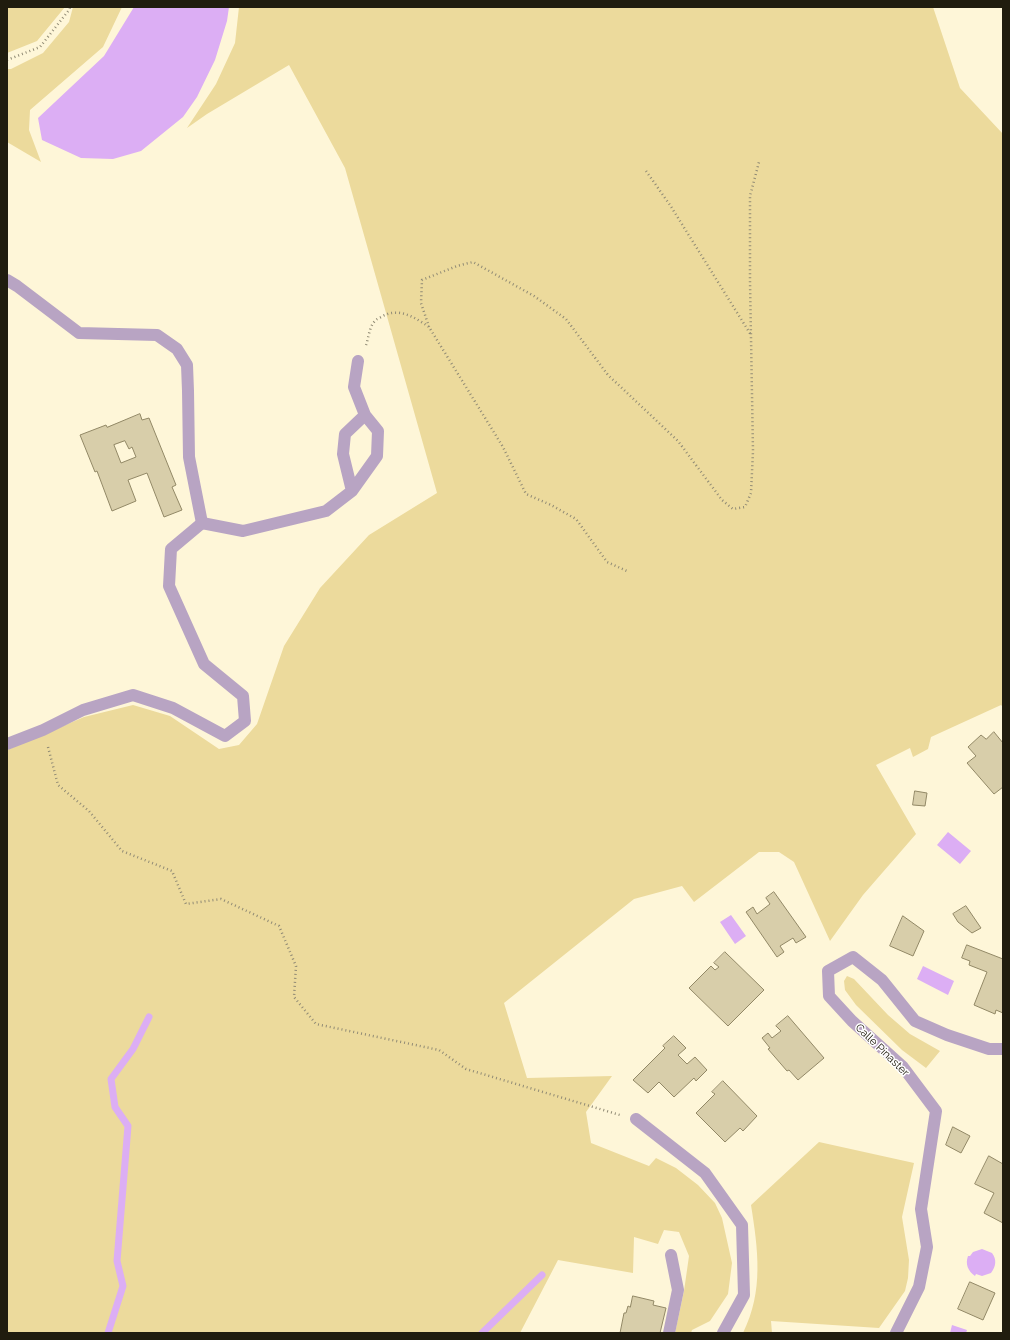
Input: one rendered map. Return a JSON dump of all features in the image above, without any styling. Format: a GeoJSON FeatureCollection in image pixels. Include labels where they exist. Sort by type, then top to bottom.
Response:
{"type":"FeatureCollection","features":[{"type":"Feature","properties":{"kind":"street"},"geometry":{"type":"LineString","coordinates":[[7,280],[79,333],[157,335],[178,349],[186,365],[189,457],[202,522]]}},
{"type":"Feature","properties":{"kind":"street"},"geometry":{"type":"LineString","coordinates":[[202,522],[244,531],[326,511],[352,491],[377,456],[378,431],[365,415],[354,387],[358,361]]}},
{"type":"Feature","properties":{"kind":"street"},"geometry":{"type":"LineString","coordinates":[[352,491],[343,454],[346,434],[365,415]]}},
{"type":"Feature","properties":{"kind":"street"},"geometry":{"type":"LineString","coordinates":[[7,744],[43,730],[83,710],[133,695],[173,708],[225,736],[245,721],[243,696],[204,664],[169,586],[171,549],[202,522]]}},
{"type":"Feature","properties":{"kind":"street","name":"Calle Pinaster"},"geometry":{"type":"LineString","coordinates":[[896,1333],[919,1286],[927,1247],[921,1208],[936,1111],[903,1067],[852,1021],[829,996],[828,970],[853,957],[882,980],[915,1021],[947,1035],[975,1044],[989,1048],[1003,1049]]}},
{"type":"Feature","properties":{"kind":"street"},"geometry":{"type":"LineString","coordinates":[[636,1119],[705,1173],[742,1225],[744,1295],[723,1333]]}},
{"type":"Feature","properties":{"kind":"street"},"geometry":{"type":"LineString","coordinates":[[669,1333],[678,1290],[671,1255]]}},
{"type":"Feature","properties":{"kind":"path"},"geometry":{"type":"LineString","coordinates":[[7,60],[40,47],[70,7]]}},
{"type":"Feature","properties":{"kind":"path"},"geometry":{"type":"LineString","coordinates":[[627,571],[607,562],[576,519],[551,505],[526,494],[503,447],[429,327],[421,303],[422,280],[457,266],[472,262],[534,296],[566,319],[608,375],[678,441],[722,500],[733,509],[745,507],[751,493],[754,451],[750,281],[750,196],[759,162]]}},
{"type":"Feature","properties":{"kind":"path"},"geometry":{"type":"LineString","coordinates":[[646,171],[670,205],[752,336]]}},
{"type":"Feature","properties":{"kind":"path"},"geometry":{"type":"LineString","coordinates":[[358,361],[367,344],[370,330],[375,320],[386,314],[402,312],[429,327]]}},
{"type":"Feature","properties":{"kind":"path"},"geometry":{"type":"LineString","coordinates":[[43,730],[58,785],[89,811],[122,851],[172,872],[186,904],[221,899],[279,926],[296,966],[294,997],[316,1024],[439,1050],[466,1069],[636,1119]]}},
{"type":"Feature","properties":{"kind":"shaded area"},"geometry":{"type":"Polygon","coordinates":[[[7,7],[65,7],[37,41],[7,53],[7,7]]]}},
{"type":"Feature","properties":{"kind":"shaded area"},"geometry":{"type":"Polygon","coordinates":[[[73,7],[122,7],[103,47],[30,110],[29,130],[41,162],[7,142],[7,69],[11,69],[43,53],[69,22],[73,7]]]}},
{"type":"Feature","properties":{"kind":"shaded area"},"geometry":{"type":"Polygon","coordinates":[[[134,7],[229,7],[227,21],[215,60],[197,97],[183,117],[141,151],[113,159],[81,158],[42,140],[38,118],[104,56],[134,7]]]}},
{"type":"Feature","properties":{"kind":"shaded area"},"geometry":{"type":"Polygon","coordinates":[[[239,7],[933,7],[960,88],[1003,134],[1003,707],[1001,705],[931,737],[928,749],[913,757],[910,748],[876,765],[916,834],[863,895],[830,941],[794,862],[779,852],[759,852],[694,902],[682,886],[634,899],[504,1003],[527,1078],[612,1076],[586,1112],[591,1143],[649,1166],[656,1158],[676,1168],[698,1185],[715,1203],[722,1218],[732,1263],[728,1294],[710,1321],[692,1330],[691,1333],[675,1333],[684,1291],[689,1256],[679,1232],[664,1230],[658,1244],[634,1237],[633,1273],[558,1260],[520,1333],[7,1333],[7,750],[84,717],[133,705],[170,716],[219,749],[239,745],[257,724],[284,646],[320,588],[369,535],[437,493],[345,168],[289,65],[207,114],[187,128],[216,84],[235,43],[239,7]]]}},
{"type":"Feature","properties":{"kind":"shaded area"},"geometry":{"type":"Polygon","coordinates":[[[948,832],[971,851],[960,864],[937,845],[948,832]]]}},
{"type":"Feature","properties":{"kind":"shaded area"},"geometry":{"type":"Polygon","coordinates":[[[731,915],[746,936],[735,944],[720,922],[731,915]]]}},
{"type":"Feature","properties":{"kind":"shaded area"},"geometry":{"type":"Polygon","coordinates":[[[923,966],[954,981],[948,995],[917,979],[923,966]]]}},
{"type":"Feature","properties":{"kind":"shaded area"},"geometry":{"type":"Polygon","coordinates":[[[847,976],[854,979],[888,1015],[910,1034],[940,1051],[926,1068],[902,1050],[856,1005],[845,990],[844,981],[847,976]]]}},
{"type":"Feature","properties":{"kind":"shaded area"},"geometry":{"type":"Polygon","coordinates":[[[819,1142],[914,1163],[902,1217],[909,1260],[908,1278],[905,1291],[879,1328],[771,1321],[772,1333],[743,1333],[750,1317],[754,1301],[758,1270],[756,1238],[751,1205],[819,1142]]]}},
{"type":"Feature","properties":{"kind":"shaded area"},"geometry":{"type":"Polygon","coordinates":[[[982,1249],[992,1253],[995,1258],[995,1265],[991,1273],[982,1276],[976,1274],[975,1276],[968,1267],[967,1259],[973,1252],[982,1249]]]}},
{"type":"Feature","properties":{"kind":"shaded area"},"geometry":{"type":"Polygon","coordinates":[[[952,1325],[967,1330],[966,1333],[950,1333],[952,1325]]]}},
{"type":"Feature","properties":{"kind":"building"},"geometry":{"type":"Polygon","coordinates":[[[140,414],[142,420],[149,418],[176,485],[172,487],[182,510],[164,517],[147,473],[128,480],[136,501],[112,511],[97,471],[95,472],[80,435],[106,425],[107,427],[140,414]],[[125,441],[114,445],[121,463],[136,457],[132,447],[129,449],[125,441]]]}},
{"type":"Feature","properties":{"kind":"building"},"geometry":{"type":"Polygon","coordinates":[[[994,732],[1003,743],[1003,787],[994,794],[967,763],[976,756],[968,747],[981,735],[986,739],[994,732]]]}},
{"type":"Feature","properties":{"kind":"building"},"geometry":{"type":"Polygon","coordinates":[[[915,791],[927,793],[925,806],[913,805],[915,791]]]}},
{"type":"Feature","properties":{"kind":"building"},"geometry":{"type":"Polygon","coordinates":[[[774,892],[806,937],[796,943],[793,938],[780,946],[784,952],[777,957],[746,912],[753,907],[757,914],[770,904],[766,898],[774,892]]]}},
{"type":"Feature","properties":{"kind":"building"},"geometry":{"type":"Polygon","coordinates":[[[966,906],[981,928],[972,933],[958,922],[953,914],[966,906]]]}},
{"type":"Feature","properties":{"kind":"building"},"geometry":{"type":"Polygon","coordinates":[[[903,916],[924,931],[913,956],[890,946],[903,916]]]}},
{"type":"Feature","properties":{"kind":"building"},"geometry":{"type":"Polygon","coordinates":[[[967,945],[1003,959],[1003,1013],[996,1010],[995,1014],[974,1005],[987,972],[969,965],[970,961],[962,958],[967,945]]]}},
{"type":"Feature","properties":{"kind":"building"},"geometry":{"type":"Polygon","coordinates":[[[725,952],[764,990],[728,1026],[689,988],[711,966],[715,970],[719,967],[714,963],[725,952]]]}},
{"type":"Feature","properties":{"kind":"building"},"geometry":{"type":"Polygon","coordinates":[[[788,1016],[824,1058],[798,1080],[789,1070],[787,1071],[768,1049],[770,1048],[762,1038],[768,1033],[772,1038],[781,1031],[776,1026],[788,1016]]]}},
{"type":"Feature","properties":{"kind":"building"},"geometry":{"type":"Polygon","coordinates":[[[674,1036],[686,1048],[678,1055],[687,1064],[695,1057],[707,1070],[696,1081],[694,1078],[674,1097],[659,1082],[648,1093],[633,1080],[665,1048],[663,1046],[674,1036]]]}},
{"type":"Feature","properties":{"kind":"building"},"geometry":{"type":"Polygon","coordinates":[[[723,1081],[757,1116],[743,1131],[740,1128],[725,1142],[696,1113],[715,1094],[712,1092],[723,1081]]]}},
{"type":"Feature","properties":{"kind":"building"},"geometry":{"type":"Polygon","coordinates":[[[953,1127],[970,1136],[961,1153],[946,1145],[953,1127]]]}},
{"type":"Feature","properties":{"kind":"building"},"geometry":{"type":"Polygon","coordinates":[[[989,1156],[1003,1164],[1003,1223],[984,1213],[994,1193],[975,1184],[989,1156]]]}},
{"type":"Feature","properties":{"kind":"building"},"geometry":{"type":"Polygon","coordinates":[[[970,1282],[995,1293],[983,1320],[958,1309],[970,1282]]]}},
{"type":"Feature","properties":{"kind":"building"},"geometry":{"type":"Polygon","coordinates":[[[633,1296],[654,1301],[653,1305],[666,1308],[660,1333],[620,1333],[624,1313],[626,1313],[628,1306],[630,1307],[633,1296]]]}},
{"type":"Feature","properties":{"kind":"waterway"},"geometry":{"type":"LineString","coordinates":[[108,1333],[123,1286],[117,1261],[128,1126],[115,1107],[111,1079],[133,1049],[149,1017]]}},
{"type":"Feature","properties":{"kind":"waterway"},"geometry":{"type":"LineString","coordinates":[[482,1333],[542,1275]]}}]}
